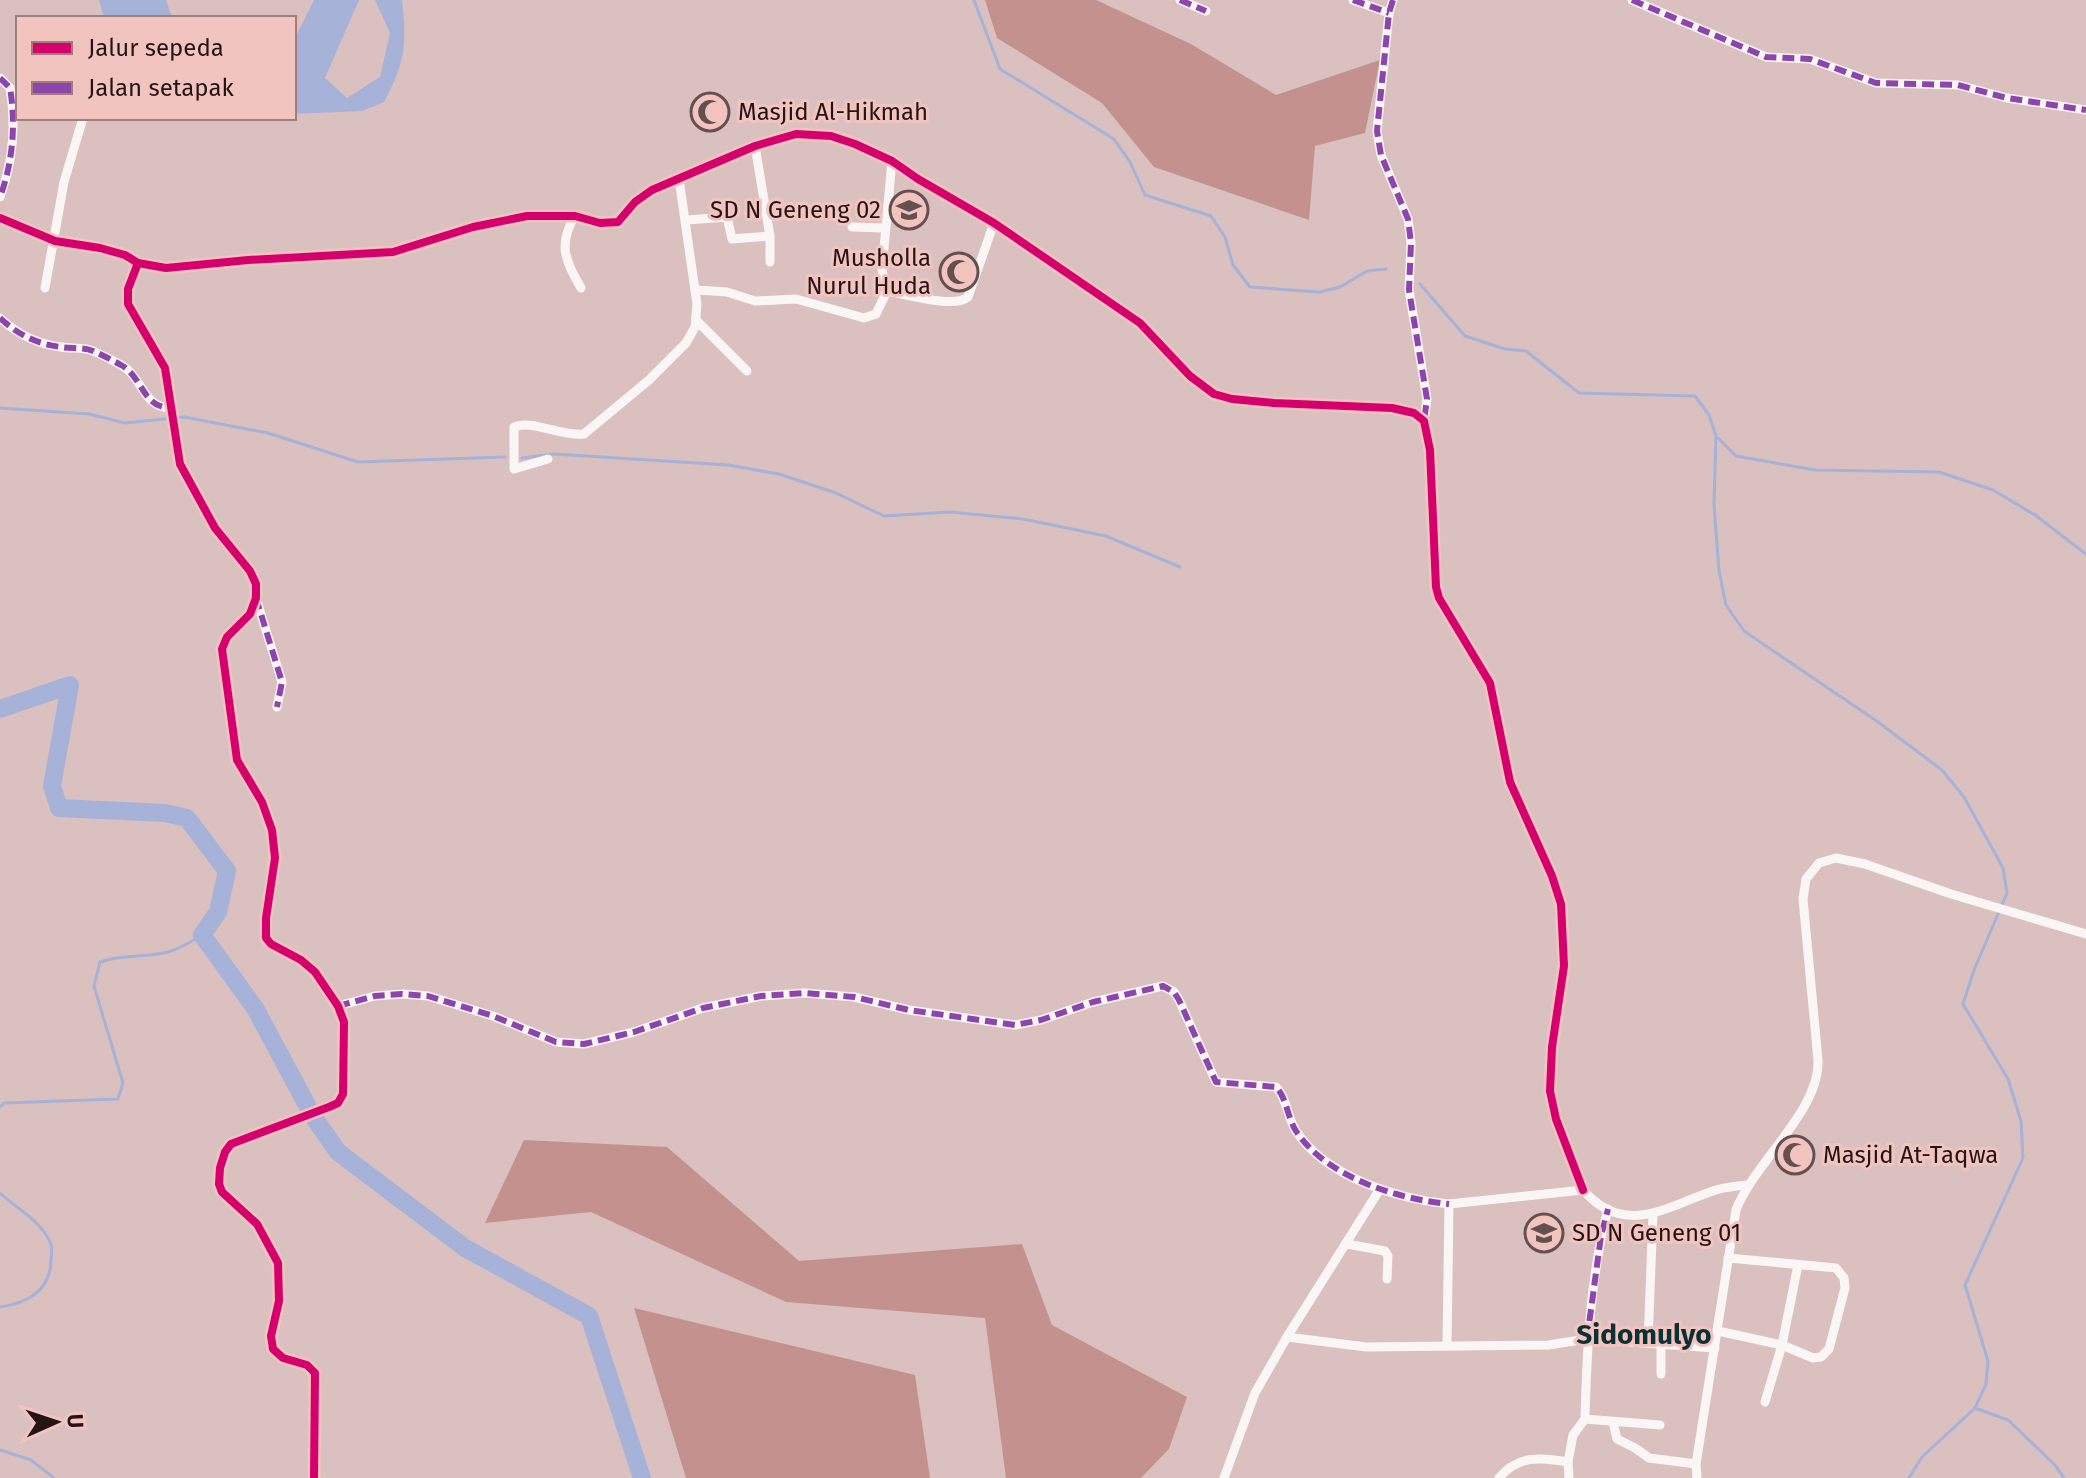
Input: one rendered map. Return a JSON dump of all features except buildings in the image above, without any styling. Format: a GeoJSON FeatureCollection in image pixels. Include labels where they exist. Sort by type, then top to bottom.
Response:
{"type":"FeatureCollection","features":[{"type":"Feature","properties":{"kind":"street"},"geometry":{"type":"LineString","coordinates":[[1180,0],[1206,11]]}},
{"type":"Feature","properties":{"kind":"street"},"geometry":{"type":"LineString","coordinates":[[1353,0],[1389,13]]}},
{"type":"Feature","properties":{"kind":"street"},"geometry":{"type":"LineString","coordinates":[[1393,0],[1377,131],[1381,155],[1408,219],[1412,318],[1427,399],[1424,421],[1430,450],[1436,587],[1439,598],[1490,683],[1510,782],[1552,876],[1561,904],[1564,966],[1552,1047],[1550,1091],[1556,1119],[1583,1190],[1597,1205],[1608,1209],[1624,1214],[1653,1214],[1717,1190],[1747,1185]]}},
{"type":"Feature","properties":{"kind":"street"},"geometry":{"type":"LineString","coordinates":[[1632,0],[1763,56],[1810,59],[1876,83],[1958,85],[2007,98],[2086,110]]}},
{"type":"Feature","properties":{"kind":"street"},"geometry":{"type":"LineString","coordinates":[[0,78],[9,85],[13,115],[9,168],[0,197]]}},
{"type":"Feature","properties":{"kind":"street"},"geometry":{"type":"LineString","coordinates":[[45,288],[64,182],[82,120]]}},
{"type":"Feature","properties":{"kind":"street"},"geometry":{"type":"LineString","coordinates":[[0,218],[55,241],[119,253],[138,263],[175,268],[248,260],[393,252],[510,218],[575,216],[600,223],[618,222],[643,196],[679,179],[755,146],[796,134],[814,133],[855,144],[892,161],[994,223],[1140,323],[1190,376],[1218,396],[1274,403],[1392,408],[1414,413],[1424,421]]}},
{"type":"Feature","properties":{"kind":"street"},"geometry":{"type":"LineString","coordinates":[[755,146],[770,236],[770,262]]}},
{"type":"Feature","properties":{"kind":"street"},"geometry":{"type":"LineString","coordinates":[[696,290],[727,292],[755,301],[796,299],[864,318],[876,314],[887,291],[882,270],[892,161]]}},
{"type":"Feature","properties":{"kind":"street"},"geometry":{"type":"LineString","coordinates":[[548,459],[515,470],[514,427],[524,424],[552,432],[584,434],[629,399],[675,355],[686,343],[697,321],[696,290],[679,179]]}},
{"type":"Feature","properties":{"kind":"street"},"geometry":{"type":"LineString","coordinates":[[575,216],[565,235],[565,251],[568,264],[581,288]]}},
{"type":"Feature","properties":{"kind":"street"},"geometry":{"type":"LineString","coordinates":[[687,220],[727,217],[732,239],[770,236]]}},
{"type":"Feature","properties":{"kind":"street"},"geometry":{"type":"LineString","coordinates":[[887,291],[951,302],[964,301],[994,223]]}},
{"type":"Feature","properties":{"kind":"street"},"geometry":{"type":"LineString","coordinates":[[852,227],[885,228]]}},
{"type":"Feature","properties":{"kind":"street"},"geometry":{"type":"LineString","coordinates":[[138,263],[128,289],[128,304],[162,360],[180,464],[186,479],[215,528],[254,577],[256,598],[282,682],[277,707]]}},
{"type":"Feature","properties":{"kind":"street"},"geometry":{"type":"LineString","coordinates":[[0,318],[17,334],[60,347],[91,350],[122,366],[134,374],[147,400],[171,412]]}},
{"type":"Feature","properties":{"kind":"street"},"geometry":{"type":"LineString","coordinates":[[697,321],[747,371]]}},
{"type":"Feature","properties":{"kind":"street"},"geometry":{"type":"LineString","coordinates":[[256,598],[246,619],[227,637],[222,649],[237,760],[262,802],[273,839],[275,858],[266,938],[308,965],[323,981],[338,1006],[344,1031],[343,1094],[341,1100],[329,1107],[231,1144],[222,1158],[219,1177],[226,1198],[257,1224],[278,1263],[279,1301],[271,1336],[273,1349],[283,1358],[307,1365],[315,1373],[314,1478]]}},
{"type":"Feature","properties":{"kind":"street"},"geometry":{"type":"LineString","coordinates":[[1697,1478],[1696,1464],[1736,1210],[1747,1185],[1804,1107],[1817,1080],[1817,1048],[1803,899],[1806,879],[1813,868],[1828,860],[1844,859],[1865,864],[1986,905],[2086,934]]}},
{"type":"Feature","properties":{"kind":"street"},"geometry":{"type":"LineString","coordinates":[[338,1006],[375,996],[428,996],[493,1016],[556,1042],[584,1044],[634,1032],[703,1008],[761,996],[805,993],[854,997],[909,1010],[1015,1025],[1163,986],[1169,988],[1179,1000],[1216,1082],[1276,1087],[1304,1141],[1338,1169],[1398,1197],[1449,1204],[1583,1190]]}},
{"type":"Feature","properties":{"kind":"street"},"geometry":{"type":"LineString","coordinates":[[1224,1478],[1255,1393],[1380,1189]]}},
{"type":"Feature","properties":{"kind":"street"},"geometry":{"type":"LineString","coordinates":[[1447,1346],[1449,1204]]}},
{"type":"Feature","properties":{"kind":"street"},"geometry":{"type":"LineString","coordinates":[[1569,1478],[1568,1462],[1573,1435],[1585,1419],[1587,1339],[1593,1282],[1608,1209]]}},
{"type":"Feature","properties":{"kind":"street"},"geometry":{"type":"LineString","coordinates":[[1648,1343],[1653,1214]]}},
{"type":"Feature","properties":{"kind":"street"},"geometry":{"type":"LineString","coordinates":[[1347,1244],[1385,1251],[1388,1256],[1387,1279]]}},
{"type":"Feature","properties":{"kind":"street"},"geometry":{"type":"LineString","coordinates":[[1718,1331],[1782,1345],[1813,1358],[1824,1356],[1829,1349],[1845,1288],[1839,1270],[1728,1258]]}},
{"type":"Feature","properties":{"kind":"street"},"geometry":{"type":"LineString","coordinates":[[1765,1402],[1782,1345],[1798,1265]]}},
{"type":"Feature","properties":{"kind":"street"},"geometry":{"type":"LineString","coordinates":[[1287,1337],[1366,1347],[1548,1345],[1587,1339],[1715,1348]]}},
{"type":"Feature","properties":{"kind":"street"},"geometry":{"type":"LineString","coordinates":[[1661,1344],[1661,1374]]}},
{"type":"Feature","properties":{"kind":"street"},"geometry":{"type":"LineString","coordinates":[[1585,1419],[1660,1425]]}},
{"type":"Feature","properties":{"kind":"street"},"geometry":{"type":"LineString","coordinates":[[1613,1422],[1617,1439],[1649,1458],[1696,1464]]}},
{"type":"Feature","properties":{"kind":"street"},"geometry":{"type":"LineString","coordinates":[[1499,1478],[1509,1466],[1528,1459],[1568,1462]]}},
{"type":"Feature","properties":{"kind":"shaded area"},"geometry":{"type":"Polygon","coordinates":[[[985,0],[1096,0],[1191,44],[1276,95],[1380,60],[1365,133],[1315,146],[1309,220],[1154,167],[1102,103],[997,38],[985,0]]]}},
{"type":"Feature","properties":{"kind":"shaded area"},"geometry":{"type":"Polygon","coordinates":[[[524,1140],[667,1147],[799,1261],[1022,1244],[1052,1325],[1187,1397],[1169,1449],[1141,1478],[1006,1478],[985,1318],[786,1302],[591,1212],[485,1223],[524,1140]]]}},
{"type":"Feature","properties":{"kind":"shaded area"},"geometry":{"type":"Polygon","coordinates":[[[634,1308],[915,1375],[930,1478],[686,1478],[634,1308]]]}},
{"type":"Feature","properties":{"kind":"water"},"geometry":{"type":"Polygon","coordinates":[[[99,0],[166,0],[171,16],[103,16],[99,0]]]}},
{"type":"Feature","properties":{"kind":"water"},"geometry":{"type":"Polygon","coordinates":[[[314,0],[359,0],[325,78],[347,98],[380,77],[390,33],[375,0],[402,0],[403,53],[396,76],[384,102],[362,111],[296,114],[296,36],[314,0]]]}},
{"type":"Feature","properties":{"kind":"waterway"},"geometry":{"type":"LineString","coordinates":[[974,0],[1000,69],[1114,139],[1130,162],[1145,195],[1211,216],[1225,237],[1233,265],[1250,287],[1319,292],[1340,287],[1367,271],[1386,269]]}},
{"type":"Feature","properties":{"kind":"waterway"},"geometry":{"type":"LineString","coordinates":[[1420,284],[1465,336],[1505,349],[1526,351],[1579,393],[1695,396],[1709,415],[1716,436],[1714,505],[1719,571],[1726,605],[1744,631],[1878,722],[1942,770],[1964,797],[2003,868],[2007,893],[1963,1004],[2008,1079],[2021,1121],[2023,1158],[1965,1285],[1988,1361],[1986,1384],[1975,1408],[1922,1457],[1909,1478]]}},
{"type":"Feature","properties":{"kind":"waterway"},"geometry":{"type":"LineString","coordinates":[[0,408],[89,414],[125,423],[184,417],[268,433],[358,462],[505,457]]}},
{"type":"Feature","properties":{"kind":"waterway"},"geometry":{"type":"LineString","coordinates":[[1718,438],[1736,456],[1815,470],[1939,472],[1993,490],[2035,515],[2086,554]]}},
{"type":"Feature","properties":{"kind":"waterway"},"geometry":{"type":"LineString","coordinates":[[522,458],[554,454],[728,465],[779,474],[836,493],[884,516],[950,512],[1023,519],[1106,536],[1180,567]]}},
{"type":"Feature","properties":{"kind":"waterway"},"geometry":{"type":"LineString","coordinates":[[0,709],[70,685],[52,786],[59,808],[165,813],[187,818],[227,871],[218,912],[202,935],[255,1008],[307,1105]]}},
{"type":"Feature","properties":{"kind":"waterway"},"geometry":{"type":"LineString","coordinates":[[0,1107],[4,1103],[118,1099],[123,1083],[94,986],[100,962],[168,952],[202,935]]}},
{"type":"Feature","properties":{"kind":"waterway"},"geometry":{"type":"LineString","coordinates":[[315,1119],[338,1152],[465,1248],[589,1316],[642,1478]]}},
{"type":"Feature","properties":{"kind":"waterway"},"geometry":{"type":"LineString","coordinates":[[0,1193],[41,1228],[52,1249],[50,1271],[42,1287],[20,1302],[0,1307]]}},
{"type":"Feature","properties":{"kind":"waterway"},"geometry":{"type":"LineString","coordinates":[[1975,1408],[2008,1420],[2055,1465],[2064,1478]]}},
{"type":"Feature","properties":{"kind":"waterway"},"geometry":{"type":"LineString","coordinates":[[0,1450],[31,1460],[54,1478]]}},
{"type":"Feature","properties":{"kind":"marked path"},"geometry":{"type":"LineString","coordinates":[[1180,0],[1206,11]]}},
{"type":"Feature","properties":{"kind":"marked path"},"geometry":{"type":"LineString","coordinates":[[1353,0],[1389,13]]}},
{"type":"Feature","properties":{"kind":"marked path"},"geometry":{"type":"LineString","coordinates":[[1393,0],[1377,131],[1381,155],[1408,219],[1411,243],[1409,290],[1427,399],[1424,421]]}},
{"type":"Feature","properties":{"kind":"marked path"},"geometry":{"type":"LineString","coordinates":[[1632,0],[1766,57],[1810,59],[1876,83],[1958,85],[2007,98],[2086,110]]}},
{"type":"Feature","properties":{"kind":"marked path"},"geometry":{"type":"LineString","coordinates":[[0,78],[10,88],[13,115],[8,170],[0,197]]}},
{"type":"Feature","properties":{"kind":"marked path"},"geometry":{"type":"LineString","coordinates":[[0,318],[36,341],[89,350],[114,361],[128,370],[154,403],[170,408]]}},
{"type":"Feature","properties":{"kind":"marked path"},"geometry":{"type":"LineString","coordinates":[[256,598],[282,682],[277,707]]}},
{"type":"Feature","properties":{"kind":"marked path"},"geometry":{"type":"LineString","coordinates":[[338,1006],[375,996],[428,996],[493,1016],[556,1042],[584,1044],[634,1032],[703,1008],[761,996],[805,993],[854,997],[909,1010],[1015,1025],[1163,986],[1174,992],[1179,1000],[1216,1082],[1276,1087],[1296,1131],[1325,1161],[1364,1183],[1386,1191],[1449,1204]]}},
{"type":"Feature","properties":{"kind":"marked path"},"geometry":{"type":"LineString","coordinates":[[1587,1339],[1601,1236],[1608,1209]]}},
{"type":"Feature","properties":{"kind":"cycle path"},"geometry":{"type":"LineString","coordinates":[[0,218],[55,241],[100,248],[125,255],[138,263],[166,268],[393,252],[473,227],[527,216],[575,216],[600,223],[618,222],[635,202],[652,190],[755,146],[796,134],[831,136],[892,161],[994,223],[1140,323],[1190,376],[1214,394],[1274,403],[1392,408],[1414,413],[1424,421],[1430,450],[1439,598],[1490,683],[1510,782],[1552,876],[1561,904],[1564,966],[1552,1047],[1550,1091],[1556,1119],[1583,1190]]}},
{"type":"Feature","properties":{"kind":"cycle path"},"geometry":{"type":"LineString","coordinates":[[138,263],[128,289],[128,304],[165,368],[180,464],[215,528],[250,571],[256,584],[256,598],[250,614],[227,637],[222,649],[237,760],[262,802],[272,830],[275,858],[266,938],[315,972],[338,1006],[344,1022],[343,1094],[338,1103],[231,1144],[220,1168],[222,1192],[257,1224],[278,1263],[279,1301],[271,1336],[273,1349],[283,1358],[307,1365],[315,1373],[314,1478]]}},
{"type":"Feature","properties":{"kind":"place","name":"Masjid Al-Hikmah"},"geometry":{"type":"Point","coordinates":[710,112]}},
{"type":"Feature","properties":{"kind":"place","name":"SD N Geneng 02"},"geometry":{"type":"Point","coordinates":[909,210]}},
{"type":"Feature","properties":{"kind":"place","name":"Musholla Nurul Huda"},"geometry":{"type":"Point","coordinates":[959,272]}},
{"type":"Feature","properties":{"kind":"place","name":"Masjid At-Taqwa"},"geometry":{"type":"Point","coordinates":[1795,1155]}},
{"type":"Feature","properties":{"kind":"place","name":"SD N Geneng 01"},"geometry":{"type":"Point","coordinates":[1544,1233]}},
{"type":"Feature","properties":{"kind":"district","name":"Sidomulyo"},"geometry":{"type":"Point","coordinates":[1644,1334]}}]}
